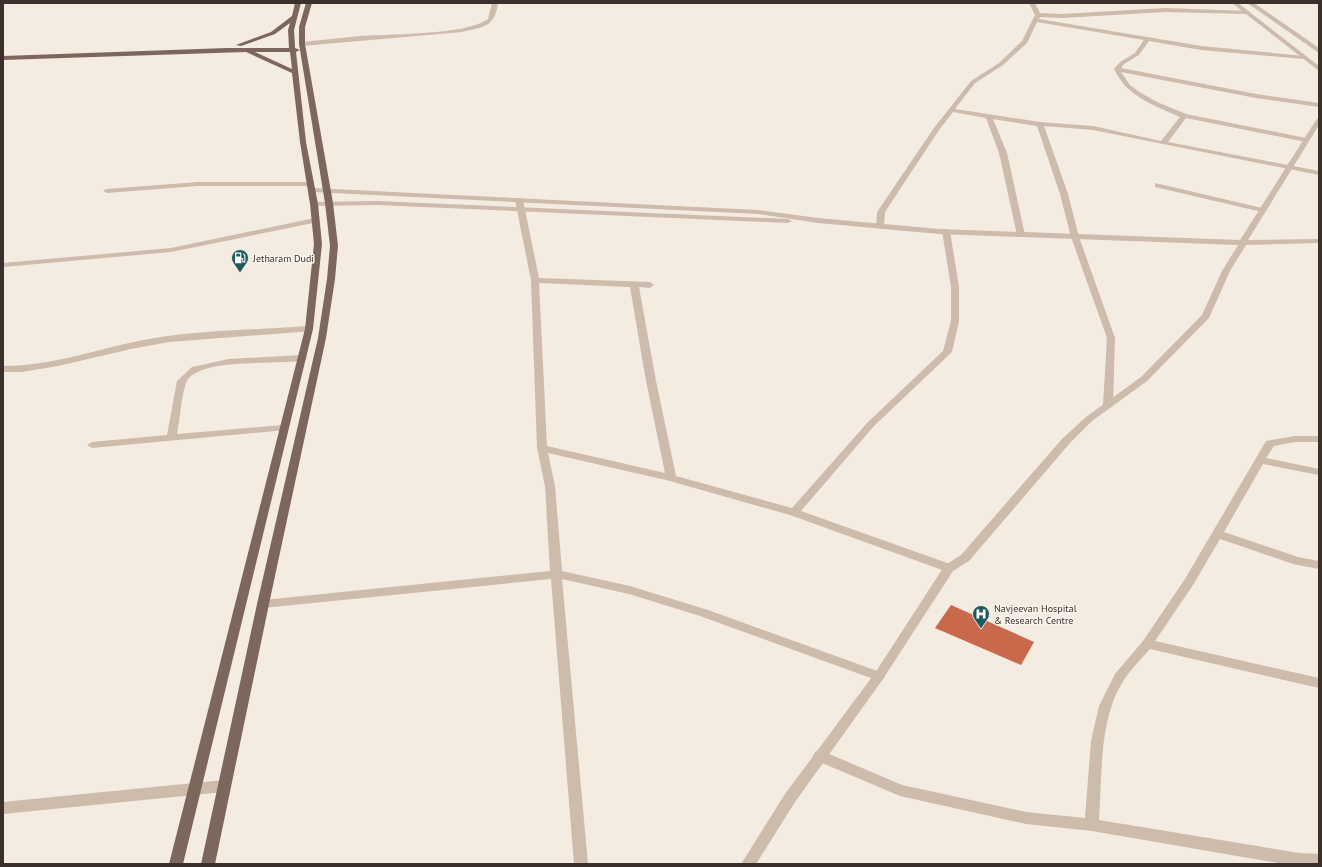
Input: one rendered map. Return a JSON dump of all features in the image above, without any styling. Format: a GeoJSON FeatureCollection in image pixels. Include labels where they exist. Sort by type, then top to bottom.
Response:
{"type":"FeatureCollection","features":[{"type":"Feature","properties":{"kind":"main road"},"geometry":{"type":"LineString","coordinates":[[176,864],[283,428],[309,329],[318,244],[314,204],[294,72],[291,30],[298,3]]}},
{"type":"Feature","properties":{"kind":"main road"},"geometry":{"type":"LineString","coordinates":[[208,864],[263,604],[322,338],[334,246],[329,203],[303,45],[302,27],[309,3]]}},
{"type":"Feature","properties":{"kind":"main road"},"geometry":{"type":"LineString","coordinates":[[3,58],[242,47],[268,36],[294,17]]}},
{"type":"Feature","properties":{"kind":"main road"},"geometry":{"type":"LineString","coordinates":[[3,54],[303,45]]}},
{"type":"Feature","properties":{"kind":"main road"},"geometry":{"type":"LineString","coordinates":[[242,47],[294,72]]}},
{"type":"Feature","properties":{"kind":"street"},"geometry":{"type":"LineString","coordinates":[[303,45],[348,39],[434,33],[475,27],[487,23],[492,19],[495,3]]}},
{"type":"Feature","properties":{"kind":"street"},"geometry":{"type":"LineString","coordinates":[[880,227],[881,212],[901,179],[951,110],[973,82],[1000,64],[1025,42],[1037,17],[1032,3]]}},
{"type":"Feature","properties":{"kind":"street"},"geometry":{"type":"LineString","coordinates":[[1235,3],[1319,69]]}},
{"type":"Feature","properties":{"kind":"street"},"geometry":{"type":"LineString","coordinates":[[1250,3],[1319,51]]}},
{"type":"Feature","properties":{"kind":"street"},"geometry":{"type":"LineString","coordinates":[[1037,17],[1165,10],[1247,12]]}},
{"type":"Feature","properties":{"kind":"street"},"geometry":{"type":"LineString","coordinates":[[1037,17],[1201,48],[1303,57]]}},
{"type":"Feature","properties":{"kind":"street"},"geometry":{"type":"LineString","coordinates":[[1117,69],[1122,63],[1136,54],[1148,39]]}},
{"type":"Feature","properties":{"kind":"street"},"geometry":{"type":"LineString","coordinates":[[1117,69],[1256,96],[1319,105]]}},
{"type":"Feature","properties":{"kind":"street"},"geometry":{"type":"LineString","coordinates":[[1117,69],[1124,83],[1136,93],[1184,116],[1306,140]]}},
{"type":"Feature","properties":{"kind":"street"},"geometry":{"type":"LineString","coordinates":[[951,110],[1040,124],[1093,128],[1319,173]]}},
{"type":"Feature","properties":{"kind":"street"},"geometry":{"type":"LineString","coordinates":[[989,116],[1003,153],[1022,235]]}},
{"type":"Feature","properties":{"kind":"street"},"geometry":{"type":"LineString","coordinates":[[1163,143],[1184,116]]}},
{"type":"Feature","properties":{"kind":"street"},"geometry":{"type":"LineString","coordinates":[[748,864],[790,798],[879,676],[948,568],[965,558],[1066,441],[1089,419],[1144,379],[1206,316],[1226,271],[1262,210],[1319,120]]}},
{"type":"Feature","properties":{"kind":"street"},"geometry":{"type":"LineString","coordinates":[[1040,124],[1064,194],[1075,237],[1111,338],[1108,405]]}},
{"type":"Feature","properties":{"kind":"street"},"geometry":{"type":"LineString","coordinates":[[107,190],[198,184],[311,187],[327,191],[765,222],[814,221],[880,227],[1022,235],[1243,243],[1319,241]]}},
{"type":"Feature","properties":{"kind":"street"},"geometry":{"type":"LineString","coordinates":[[1158,184],[1262,210]]}},
{"type":"Feature","properties":{"kind":"street"},"geometry":{"type":"LineString","coordinates":[[314,204],[521,204]]}},
{"type":"Feature","properties":{"kind":"street"},"geometry":{"type":"LineString","coordinates":[[521,204],[535,280],[542,448],[550,486],[556,574],[578,807],[581,864]]}},
{"type":"Feature","properties":{"kind":"street"},"geometry":{"type":"LineString","coordinates":[[3,265],[171,250],[315,220]]}},
{"type":"Feature","properties":{"kind":"street"},"geometry":{"type":"LineString","coordinates":[[794,512],[871,424],[947,352],[955,321],[955,287],[946,231]]}},
{"type":"Feature","properties":{"kind":"street"},"geometry":{"type":"LineString","coordinates":[[535,280],[650,285]]}},
{"type":"Feature","properties":{"kind":"street"},"geometry":{"type":"LineString","coordinates":[[634,285],[651,381],[671,478]]}},
{"type":"Feature","properties":{"kind":"street"},"geometry":{"type":"LineString","coordinates":[[3,369],[34,368],[56,365],[123,347],[170,339],[309,329]]}},
{"type":"Feature","properties":{"kind":"street"},"geometry":{"type":"LineString","coordinates":[[172,437],[182,381],[195,369],[229,362],[302,358]]}},
{"type":"Feature","properties":{"kind":"street"},"geometry":{"type":"LineString","coordinates":[[92,445],[283,428]]}},
{"type":"Feature","properties":{"kind":"street"},"geometry":{"type":"LineString","coordinates":[[1092,825],[1098,741],[1105,706],[1119,677],[1147,644],[1189,582],[1270,443],[1295,439],[1319,439]]}},
{"type":"Feature","properties":{"kind":"street"},"geometry":{"type":"LineString","coordinates":[[542,448],[671,478],[794,512],[948,568]]}},
{"type":"Feature","properties":{"kind":"street"},"geometry":{"type":"LineString","coordinates":[[1259,460],[1319,472]]}},
{"type":"Feature","properties":{"kind":"street"},"geometry":{"type":"LineString","coordinates":[[1217,534],[1297,561],[1319,565]]}},
{"type":"Feature","properties":{"kind":"street"},"geometry":{"type":"LineString","coordinates":[[263,604],[556,574],[637,592],[704,613],[879,676]]}},
{"type":"Feature","properties":{"kind":"street"},"geometry":{"type":"LineString","coordinates":[[1147,644],[1319,683]]}},
{"type":"Feature","properties":{"kind":"street"},"geometry":{"type":"LineString","coordinates":[[820,756],[900,790],[1026,818],[1092,825],[1299,860],[1319,862]]}},
{"type":"Feature","properties":{"kind":"street"},"geometry":{"type":"LineString","coordinates":[[3,808],[224,786]]}},
{"type":"Feature","properties":{"kind":"building"},"geometry":{"type":"Polygon","coordinates":[[[951,605],[1034,642],[1021,665],[935,628],[951,605]]]}},
{"type":"Feature","properties":{"kind":"place","name":"Jetharam Dudi"},"geometry":{"type":"Point","coordinates":[240,273]}},
{"type":"Feature","properties":{"kind":"place","name":"Navjeevan Hospital & Research Centre"},"geometry":{"type":"Point","coordinates":[981,629]}}]}
